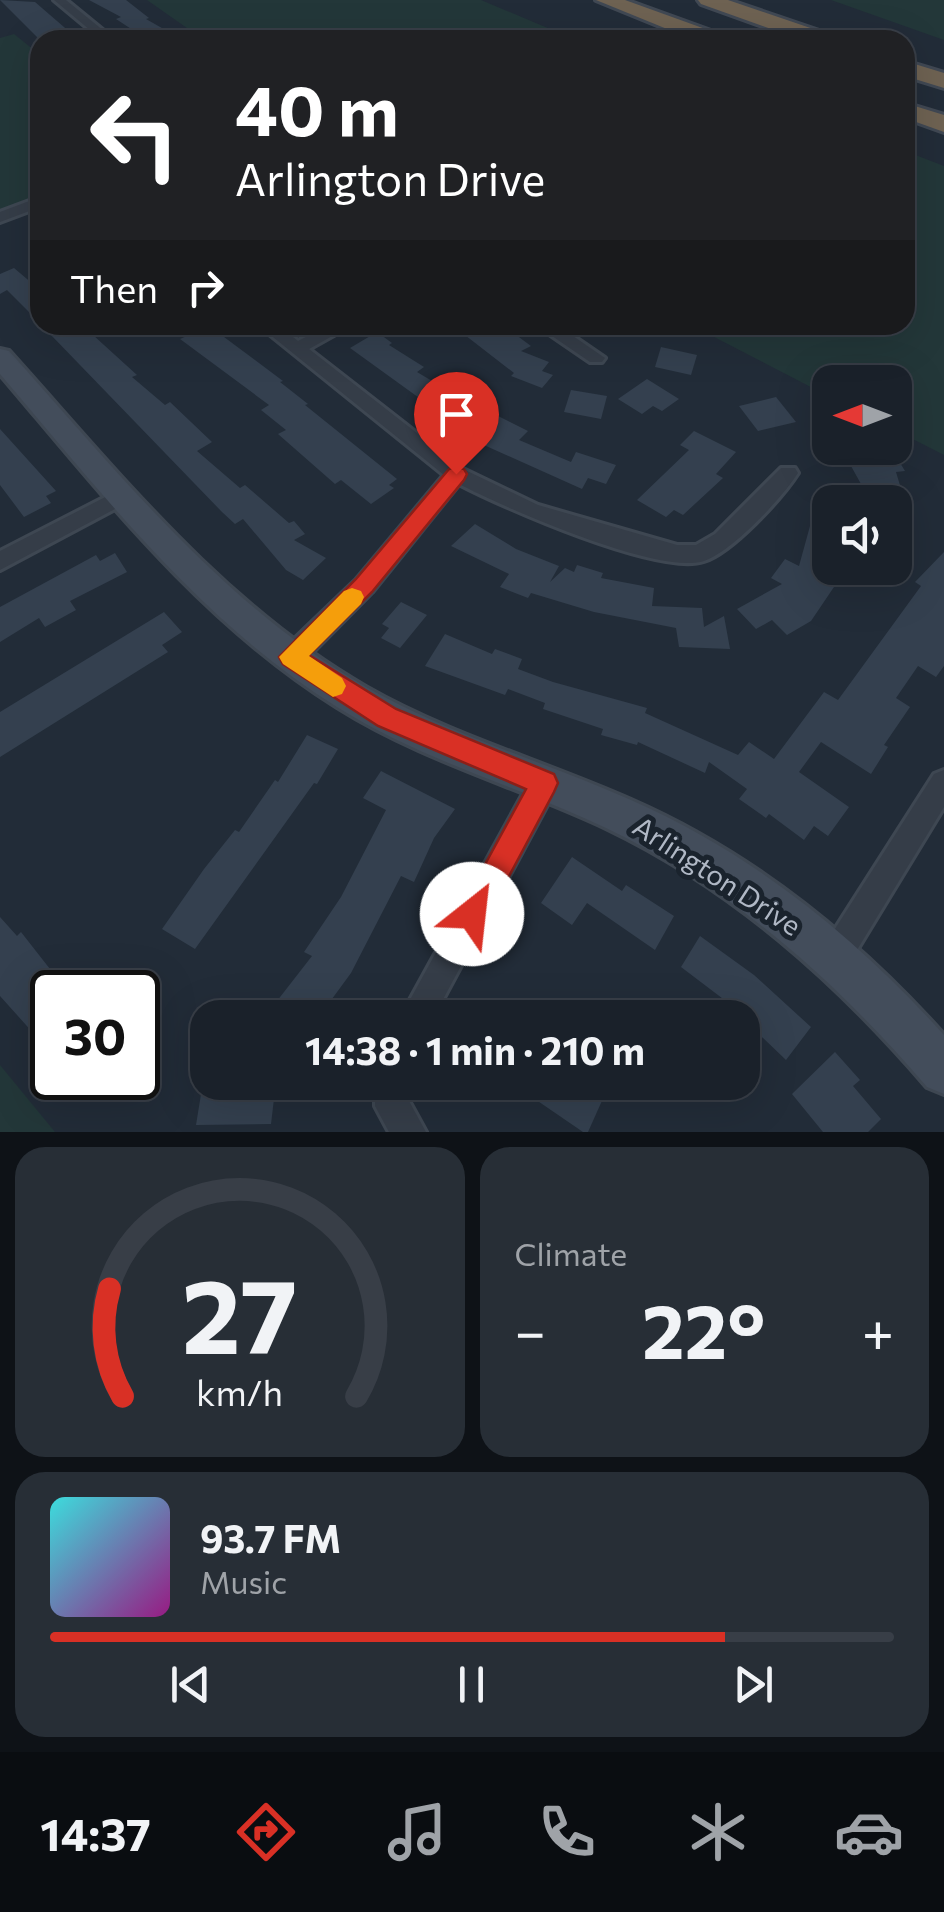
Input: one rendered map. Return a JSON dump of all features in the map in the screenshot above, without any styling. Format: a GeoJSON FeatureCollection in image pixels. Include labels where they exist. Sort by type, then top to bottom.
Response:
{"type":"FeatureCollection","features":[{"type":"Feature","properties":{"kind":"highway"},"geometry":{"type":"LineString","coordinates":[[606,0],[687,30]]}},
{"type":"Feature","properties":{"kind":"highway"},"geometry":{"type":"LineString","coordinates":[[708,0],[795,30]]}},
{"type":"Feature","properties":{"kind":"highway"},"geometry":{"type":"LineString","coordinates":[[915,71],[944,80]]}},
{"type":"Feature","properties":{"kind":"highway"},"geometry":{"type":"LineString","coordinates":[[915,114],[944,124]]}},
{"type":"Feature","properties":{"kind":"street"},"geometry":{"type":"LineString","coordinates":[[59,0],[97,30]]}},
{"type":"Feature","properties":{"kind":"street"},"geometry":{"type":"LineString","coordinates":[[0,217],[30,206]]}},
{"type":"Feature","properties":{"kind":"street"},"geometry":{"type":"LineString","coordinates":[[279,335],[456,474],[530,511],[575,527],[688,555],[714,548],[788,473]]}},
{"type":"Feature","properties":{"kind":"street"},"geometry":{"type":"LineString","coordinates":[[296,349],[324,335]]}},
{"type":"Feature","properties":{"kind":"street"},"geometry":{"type":"LineString","coordinates":[[560,335],[596,358]]}},
{"type":"Feature","properties":{"kind":"street","name":"Arlington Drive"},"geometry":{"type":"LineString","coordinates":[[0,357],[222,602],[292,657],[387,718],[634,821],[706,862],[790,919],[835,957],[944,1070]]}},
{"type":"Feature","properties":{"kind":"street"},"geometry":{"type":"LineString","coordinates":[[292,657],[364,586],[456,474]]}},
{"type":"Feature","properties":{"kind":"street"},"geometry":{"type":"LineString","coordinates":[[0,561],[123,496]]}},
{"type":"Feature","properties":{"kind":"street"},"geometry":{"type":"LineString","coordinates":[[426,1000],[544,783]]}},
{"type":"Feature","properties":{"kind":"street"},"geometry":{"type":"LineString","coordinates":[[835,957],[944,783]]}},
{"type":"Feature","properties":{"kind":"street"},"geometry":{"type":"LineString","coordinates":[[392,1100],[409,1132]]}},
{"type":"Feature","properties":{"kind":"green space"},"geometry":{"type":"Polygon","coordinates":[[[147,0],[481,0],[557,30],[190,30],[147,0]]]}},
{"type":"Feature","properties":{"kind":"green space"},"geometry":{"type":"Polygon","coordinates":[[[831,0],[944,0],[944,40],[831,0]]]}},
{"type":"Feature","properties":{"kind":"green space"},"geometry":{"type":"Polygon","coordinates":[[[14,34],[30,47],[30,205],[0,214],[0,38],[14,34]]]}},
{"type":"Feature","properties":{"kind":"green space"},"geometry":{"type":"Polygon","coordinates":[[[915,155],[944,166],[944,455],[912,439],[912,365],[812,365],[812,388],[710,335],[915,335],[915,155]]]}},
{"type":"Feature","properties":{"kind":"green space"},"geometry":{"type":"Polygon","coordinates":[[[0,1065],[55,1132],[0,1132],[0,1065]]]}},
{"type":"Feature","properties":{"kind":"building"},"geometry":{"type":"Polygon","coordinates":[[[0,0],[35,2],[67,30],[30,30],[0,0]]]}},
{"type":"Feature","properties":{"kind":"building"},"geometry":{"type":"Polygon","coordinates":[[[89,0],[126,0],[165,30],[133,30],[116,19],[121,17],[89,0]]]}},
{"type":"Feature","properties":{"kind":"building"},"geometry":{"type":"Polygon","coordinates":[[[14,268],[30,282],[30,313],[7,290],[0,294],[0,274],[14,268]]]}},
{"type":"Feature","properties":{"kind":"building"},"geometry":{"type":"Polygon","coordinates":[[[51,335],[93,335],[137,375],[132,377],[165,405],[170,402],[212,442],[197,451],[240,488],[245,485],[289,523],[294,521],[305,534],[294,540],[326,558],[303,580],[286,570],[243,519],[235,524],[51,335]]]}},
{"type":"Feature","properties":{"kind":"building"},"geometry":{"type":"Polygon","coordinates":[[[189,335],[221,335],[283,381],[280,382],[308,404],[305,405],[397,479],[389,485],[394,488],[371,504],[341,480],[335,484],[278,434],[286,430],[261,410],[269,405],[180,339],[189,335]]]}},
{"type":"Feature","properties":{"kind":"building"},"geometry":{"type":"Polygon","coordinates":[[[372,335],[381,335],[392,343],[389,345],[424,367],[417,372],[491,416],[528,431],[519,440],[571,462],[576,452],[616,465],[606,484],[588,478],[582,489],[466,437],[469,434],[350,348],[372,335]]]}},
{"type":"Feature","properties":{"kind":"building"},"geometry":{"type":"Polygon","coordinates":[[[465,335],[516,335],[531,346],[521,351],[549,362],[542,371],[553,375],[542,388],[511,376],[514,373],[465,335]]]}},
{"type":"Feature","properties":{"kind":"building"},"geometry":{"type":"Polygon","coordinates":[[[661,347],[697,355],[691,375],[655,367],[661,347]]]}},
{"type":"Feature","properties":{"kind":"building"},"geometry":{"type":"Polygon","coordinates":[[[647,379],[679,399],[662,411],[653,406],[642,414],[618,399],[647,379]]]}},
{"type":"Feature","properties":{"kind":"building"},"geometry":{"type":"Polygon","coordinates":[[[571,390],[607,396],[601,419],[564,412],[571,390]]]}},
{"type":"Feature","properties":{"kind":"building"},"geometry":{"type":"Polygon","coordinates":[[[776,397],[796,422],[758,431],[739,406],[776,397]]]}},
{"type":"Feature","properties":{"kind":"building"},"geometry":{"type":"Polygon","coordinates":[[[0,429],[56,491],[46,496],[51,503],[24,517],[0,485],[0,429]]]}},
{"type":"Feature","properties":{"kind":"building"},"geometry":{"type":"Polygon","coordinates":[[[694,431],[736,452],[716,474],[723,478],[683,515],[674,510],[666,517],[637,500],[689,450],[680,445],[694,431]]]}},
{"type":"Feature","properties":{"kind":"building"},"geometry":{"type":"Polygon","coordinates":[[[850,465],[901,465],[905,471],[896,472],[900,485],[862,485],[850,465]]]}},
{"type":"Feature","properties":{"kind":"building"},"geometry":{"type":"Polygon","coordinates":[[[475,524],[516,549],[559,566],[550,582],[565,568],[574,572],[577,565],[603,573],[601,578],[654,588],[652,606],[702,608],[704,627],[724,616],[730,649],[679,647],[676,628],[594,612],[531,593],[528,598],[500,587],[509,574],[451,546],[475,524]]]}},
{"type":"Feature","properties":{"kind":"building"},"geometry":{"type":"Polygon","coordinates":[[[812,527],[812,585],[834,587],[811,621],[787,635],[772,620],[756,629],[737,609],[782,584],[771,578],[785,559],[799,566],[812,527]]]}},
{"type":"Feature","properties":{"kind":"building"},"geometry":{"type":"Polygon","coordinates":[[[944,552],[944,666],[936,677],[918,666],[896,698],[910,707],[884,745],[888,747],[871,774],[821,742],[799,772],[849,807],[828,836],[814,826],[804,840],[769,814],[766,818],[739,799],[747,789],[709,762],[705,773],[638,742],[637,745],[601,735],[603,729],[543,709],[545,703],[508,689],[505,695],[425,666],[445,634],[492,654],[495,649],[522,659],[518,669],[553,682],[647,708],[645,713],[738,755],[749,742],[774,759],[824,692],[838,700],[921,586],[915,582],[944,552]]]}},
{"type":"Feature","properties":{"kind":"building"},"geometry":{"type":"Polygon","coordinates":[[[115,553],[127,572],[70,601],[76,610],[45,627],[39,618],[0,642],[0,607],[96,555],[100,561],[115,553]]]}},
{"type":"Feature","properties":{"kind":"building"},"geometry":{"type":"Polygon","coordinates":[[[401,602],[427,615],[400,648],[381,638],[389,628],[382,624],[401,602]]]}},
{"type":"Feature","properties":{"kind":"building"},"geometry":{"type":"Polygon","coordinates":[[[164,612],[182,632],[162,645],[168,652],[0,757],[0,712],[164,612]]]}},
{"type":"Feature","properties":{"kind":"building"},"geometry":{"type":"Polygon","coordinates":[[[307,735],[338,749],[317,784],[314,783],[195,949],[162,929],[204,869],[235,830],[239,832],[275,780],[278,782],[307,735]]]}},
{"type":"Feature","properties":{"kind":"building"},"geometry":{"type":"Polygon","coordinates":[[[381,771],[455,809],[434,838],[414,882],[401,876],[351,973],[331,1000],[278,1000],[312,956],[304,952],[341,897],[386,810],[363,798],[381,771]]]}},
{"type":"Feature","properties":{"kind":"building"},"geometry":{"type":"Polygon","coordinates":[[[572,857],[622,891],[626,885],[674,916],[655,950],[587,903],[572,925],[541,903],[572,857]]]}},
{"type":"Feature","properties":{"kind":"building"},"geometry":{"type":"Polygon","coordinates":[[[0,917],[17,936],[21,932],[51,970],[30,970],[30,1029],[0,996],[0,917]]]}},
{"type":"Feature","properties":{"kind":"building"},"geometry":{"type":"Polygon","coordinates":[[[700,936],[754,975],[811,1027],[786,1060],[760,1035],[760,1000],[724,1000],[681,967],[700,936]]]}},
{"type":"Feature","properties":{"kind":"building"},"geometry":{"type":"Polygon","coordinates":[[[835,1052],[860,1080],[853,1086],[881,1119],[868,1132],[823,1132],[792,1094],[835,1052]]]}},
{"type":"Feature","properties":{"kind":"building"},"geometry":{"type":"Polygon","coordinates":[[[200,1100],[274,1100],[271,1124],[196,1125],[200,1100]]]}},
{"type":"Feature","properties":{"kind":"building"},"geometry":{"type":"Polygon","coordinates":[[[536,1100],[602,1100],[588,1132],[536,1100]]]}},
{"type":"Feature","properties":{"kind":"slow traffic"},"geometry":{"type":"LineString","coordinates":[[333,686],[292,657],[352,597]]}},
{"type":"Feature","properties":{"kind":"route"},"geometry":{"type":"LineString","coordinates":[[456,474],[364,586],[292,657],[387,718],[544,783],[472,914]]}}]}
